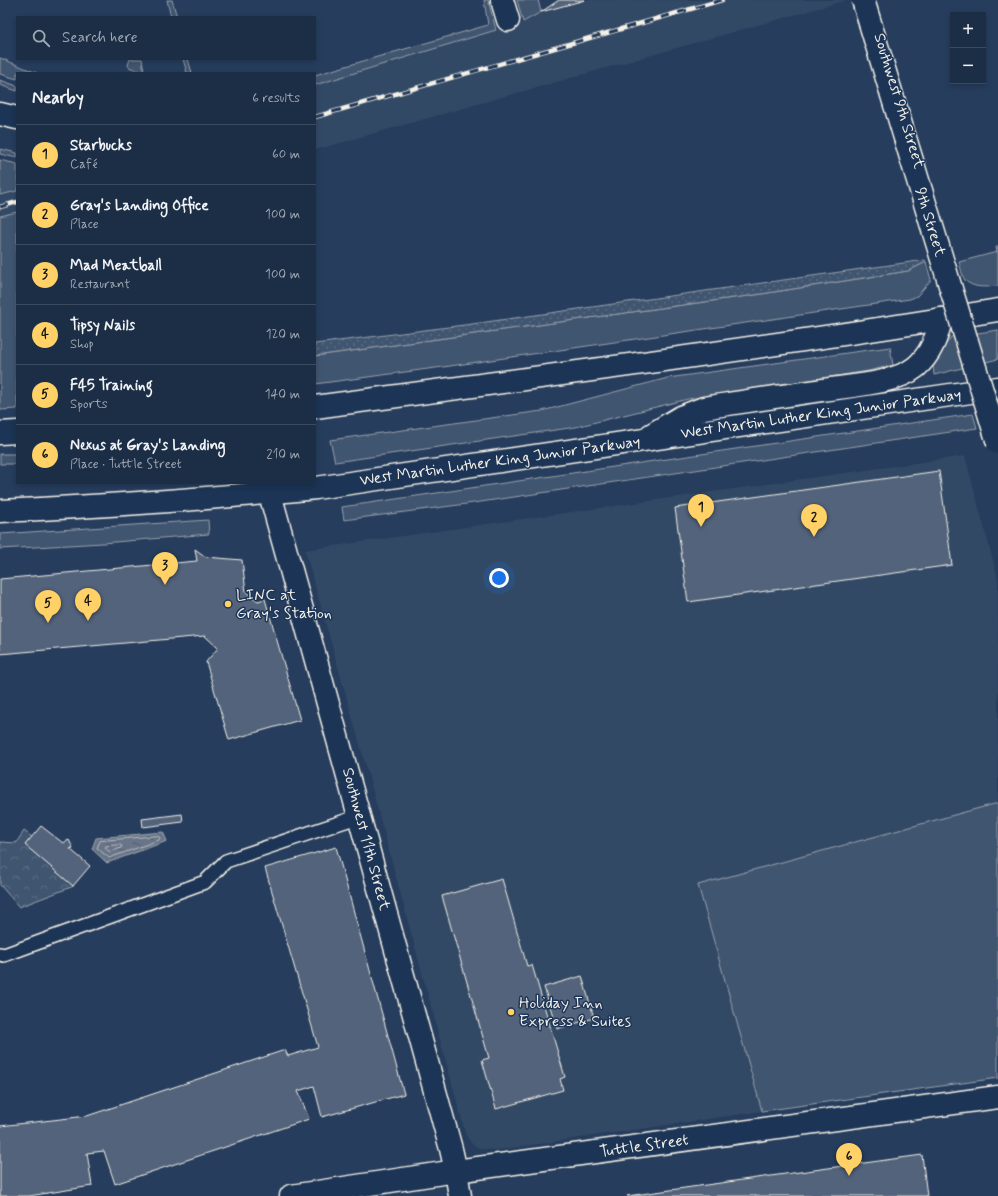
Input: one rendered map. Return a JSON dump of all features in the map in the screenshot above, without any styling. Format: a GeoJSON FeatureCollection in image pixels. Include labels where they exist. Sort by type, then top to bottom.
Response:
{"type":"FeatureCollection","features":[{"type":"Feature","properties":{"kind":"main road"},"geometry":{"type":"LineString","coordinates":[[502,0],[508,20]]}},
{"type":"Feature","properties":{"kind":"main road","name":"9th Street"},"geometry":{"type":"LineString","coordinates":[[863,0],[998,443]]}},
{"type":"Feature","properties":{"kind":"main road","name":"Southwest 9th Street"},"geometry":{"type":"LineString","coordinates":[[641,440],[681,417],[704,408],[870,383],[898,376],[916,366],[929,352],[937,338],[945,299],[946,280],[944,252],[868,0]]}},
{"type":"Feature","properties":{"kind":"main road"},"geometry":{"type":"LineString","coordinates":[[0,114],[16,118]]}},
{"type":"Feature","properties":{"kind":"main road"},"geometry":{"type":"LineString","coordinates":[[316,407],[622,366],[998,310]]}},
{"type":"Feature","properties":{"kind":"main road","name":"West Martin Luther King Junior Parkway"},"geometry":{"type":"LineString","coordinates":[[0,511],[100,506],[269,488],[332,486],[998,388]]}},
{"type":"Feature","properties":{"kind":"main road"},"geometry":{"type":"LineString","coordinates":[[0,433],[16,432]]}},
{"type":"Feature","properties":{"kind":"main road","name":"Southwest 11th Street"},"geometry":{"type":"LineString","coordinates":[[269,488],[451,1149],[460,1196]]}},
{"type":"Feature","properties":{"kind":"main road","name":"Tuttle Street"},"geometry":{"type":"LineString","coordinates":[[291,1196],[456,1171],[998,1097]]}},
{"type":"Feature","properties":{"kind":"lane"},"geometry":{"type":"LineString","coordinates":[[0,954],[4,955],[205,882],[226,861],[360,816]]}},
{"type":"Feature","properties":{"kind":"shaded area"},"geometry":{"type":"Polygon","coordinates":[[[585,0],[847,0],[316,150],[316,85],[523,22],[541,12],[585,0]]]}},
{"type":"Feature","properties":{"kind":"shaded area"},"geometry":{"type":"Polygon","coordinates":[[[16,191],[16,212],[0,216],[0,195],[16,191]]]}},
{"type":"Feature","properties":{"kind":"shaded area"},"geometry":{"type":"Polygon","coordinates":[[[965,456],[998,579],[998,1078],[498,1150],[479,1148],[471,1143],[466,1135],[364,759],[305,550],[965,456]]]}},
{"type":"Feature","properties":{"kind":"green space"},"geometry":{"type":"Polygon","coordinates":[[[167,0],[172,0],[177,16],[171,16],[167,0]]]}},
{"type":"Feature","properties":{"kind":"green space"},"geometry":{"type":"Polygon","coordinates":[[[484,0],[488,0],[496,30],[316,85],[316,75],[488,25],[484,0]]]}},
{"type":"Feature","properties":{"kind":"green space"},"geometry":{"type":"Polygon","coordinates":[[[517,0],[538,0],[541,12],[523,22],[517,0]]]}},
{"type":"Feature","properties":{"kind":"green space"},"geometry":{"type":"Polygon","coordinates":[[[0,58],[35,72],[16,72],[16,79],[0,74],[0,58]]]}},
{"type":"Feature","properties":{"kind":"green space"},"geometry":{"type":"Polygon","coordinates":[[[130,60],[142,60],[144,71],[142,72],[129,67],[130,60]]]}},
{"type":"Feature","properties":{"kind":"green space"},"geometry":{"type":"Polygon","coordinates":[[[183,60],[188,60],[192,72],[187,72],[183,60]]]}},
{"type":"Feature","properties":{"kind":"green space"},"geometry":{"type":"Polygon","coordinates":[[[0,80],[16,86],[16,91],[0,85],[0,80]]]}},
{"type":"Feature","properties":{"kind":"green space"},"geometry":{"type":"Polygon","coordinates":[[[0,149],[16,153],[16,158],[0,154],[0,149]]]}},
{"type":"Feature","properties":{"kind":"green space"},"geometry":{"type":"Polygon","coordinates":[[[0,160],[16,164],[16,191],[0,195],[0,160]]]}},
{"type":"Feature","properties":{"kind":"green space"},"geometry":{"type":"Polygon","coordinates":[[[16,212],[16,409],[0,410],[0,216],[16,212]]]}},
{"type":"Feature","properties":{"kind":"green space"},"geometry":{"type":"Polygon","coordinates":[[[996,247],[998,247],[998,286],[980,287],[968,283],[963,276],[959,262],[997,252],[996,247]]]}},
{"type":"Feature","properties":{"kind":"green space"},"geometry":{"type":"Polygon","coordinates":[[[925,260],[926,262],[908,271],[755,295],[316,356],[316,344],[472,324],[925,260]]]}},
{"type":"Feature","properties":{"kind":"green space"},"geometry":{"type":"Polygon","coordinates":[[[926,262],[931,280],[917,296],[910,299],[443,367],[316,384],[316,356],[755,295],[908,271],[926,262]]]}},
{"type":"Feature","properties":{"kind":"green space"},"geometry":{"type":"Polygon","coordinates":[[[998,330],[998,359],[934,375],[933,364],[951,337],[998,330]]]}},
{"type":"Feature","properties":{"kind":"green space"},"geometry":{"type":"Polygon","coordinates":[[[890,347],[893,365],[868,371],[688,399],[576,427],[335,462],[330,440],[542,411],[668,378],[890,347]]]}},
{"type":"Feature","properties":{"kind":"green space"},"geometry":{"type":"Polygon","coordinates":[[[973,414],[977,428],[474,503],[344,520],[342,507],[973,414]]]}},
{"type":"Feature","properties":{"kind":"green space"},"geometry":{"type":"Polygon","coordinates":[[[0,454],[16,454],[16,464],[0,464],[0,454]]]}},
{"type":"Feature","properties":{"kind":"green space"},"geometry":{"type":"Polygon","coordinates":[[[208,520],[209,534],[103,543],[0,549],[0,534],[208,520]]]}},
{"type":"Feature","properties":{"kind":"green space"},"geometry":{"type":"Polygon","coordinates":[[[998,803],[998,1078],[762,1111],[698,885],[998,803]]]}},
{"type":"Feature","properties":{"kind":"green space"},"geometry":{"type":"Polygon","coordinates":[[[24,831],[32,837],[25,845],[74,886],[19,907],[0,885],[0,842],[16,843],[24,831]]]}},
{"type":"Feature","properties":{"kind":"water"},"geometry":{"type":"Polygon","coordinates":[[[163,832],[167,841],[107,863],[92,849],[96,838],[163,832]]]}},
{"type":"Feature","properties":{"kind":"building"},"geometry":{"type":"Polygon","coordinates":[[[559,0],[585,0],[541,12],[559,0]]]}},
{"type":"Feature","properties":{"kind":"building"},"geometry":{"type":"Polygon","coordinates":[[[939,471],[952,565],[688,602],[675,508],[939,471]]]}},
{"type":"Feature","properties":{"kind":"building"},"geometry":{"type":"Polygon","coordinates":[[[195,549],[206,557],[242,560],[246,592],[258,601],[265,599],[300,720],[229,740],[206,662],[218,648],[205,636],[0,654],[0,579],[197,561],[195,549]]]}},
{"type":"Feature","properties":{"kind":"building"},"geometry":{"type":"Polygon","coordinates":[[[182,814],[183,822],[143,827],[142,819],[182,814]]]}},
{"type":"Feature","properties":{"kind":"building"},"geometry":{"type":"Polygon","coordinates":[[[41,826],[63,843],[69,840],[73,848],[70,849],[90,866],[73,886],[25,845],[41,826]]]}},
{"type":"Feature","properties":{"kind":"building"},"geometry":{"type":"Polygon","coordinates":[[[336,847],[404,1094],[322,1117],[314,1086],[298,1091],[309,1119],[115,1184],[104,1151],[87,1153],[92,1186],[29,1196],[0,1196],[0,1126],[87,1116],[285,1050],[288,1056],[318,1047],[265,868],[336,847]]]}},
{"type":"Feature","properties":{"kind":"building","name":"Holiday Inn Express & Suites"},"geometry":{"type":"Polygon","coordinates":[[[502,879],[527,966],[532,965],[565,1077],[560,1079],[563,1090],[496,1109],[482,1060],[489,1058],[442,896],[502,879]]]}},
{"type":"Feature","properties":{"kind":"building"},"geometry":{"type":"Polygon","coordinates":[[[582,976],[594,1018],[557,1029],[544,987],[582,976]]]}},
{"type":"Feature","properties":{"kind":"building"},"geometry":{"type":"Polygon","coordinates":[[[922,1155],[927,1196],[627,1196],[922,1155]]]}},
{"type":"Feature","properties":{"kind":"railway"},"geometry":{"type":"LineString","coordinates":[[316,117],[722,0]]}},
{"type":"Feature","properties":{"kind":"railway"},"geometry":{"type":"LineString","coordinates":[[0,207],[16,202]]}},
{"type":"Feature","properties":{"kind":"place","name":"Starbucks"},"geometry":{"type":"Point","coordinates":[701,527]}},
{"type":"Feature","properties":{"kind":"place","name":"Gray's Landing Office"},"geometry":{"type":"Point","coordinates":[814,537]}},
{"type":"Feature","properties":{"kind":"place","name":"Mad Meatball"},"geometry":{"type":"Point","coordinates":[165,585]}},
{"type":"Feature","properties":{"kind":"place","name":"LINC at Gray's Station"},"geometry":{"type":"Point","coordinates":[228,604]}},
{"type":"Feature","properties":{"kind":"place","name":"Tipsy Nails"},"geometry":{"type":"Point","coordinates":[88,621]}},
{"type":"Feature","properties":{"kind":"place","name":"F45 Training"},"geometry":{"type":"Point","coordinates":[48,623]}},
{"type":"Feature","properties":{"kind":"place","name":"Holiday Inn Express & Suites"},"geometry":{"type":"Point","coordinates":[511,1012]}},
{"type":"Feature","properties":{"kind":"place","name":"Nexus at Gray's Landing"},"geometry":{"type":"Point","coordinates":[849,1176]}}]}
